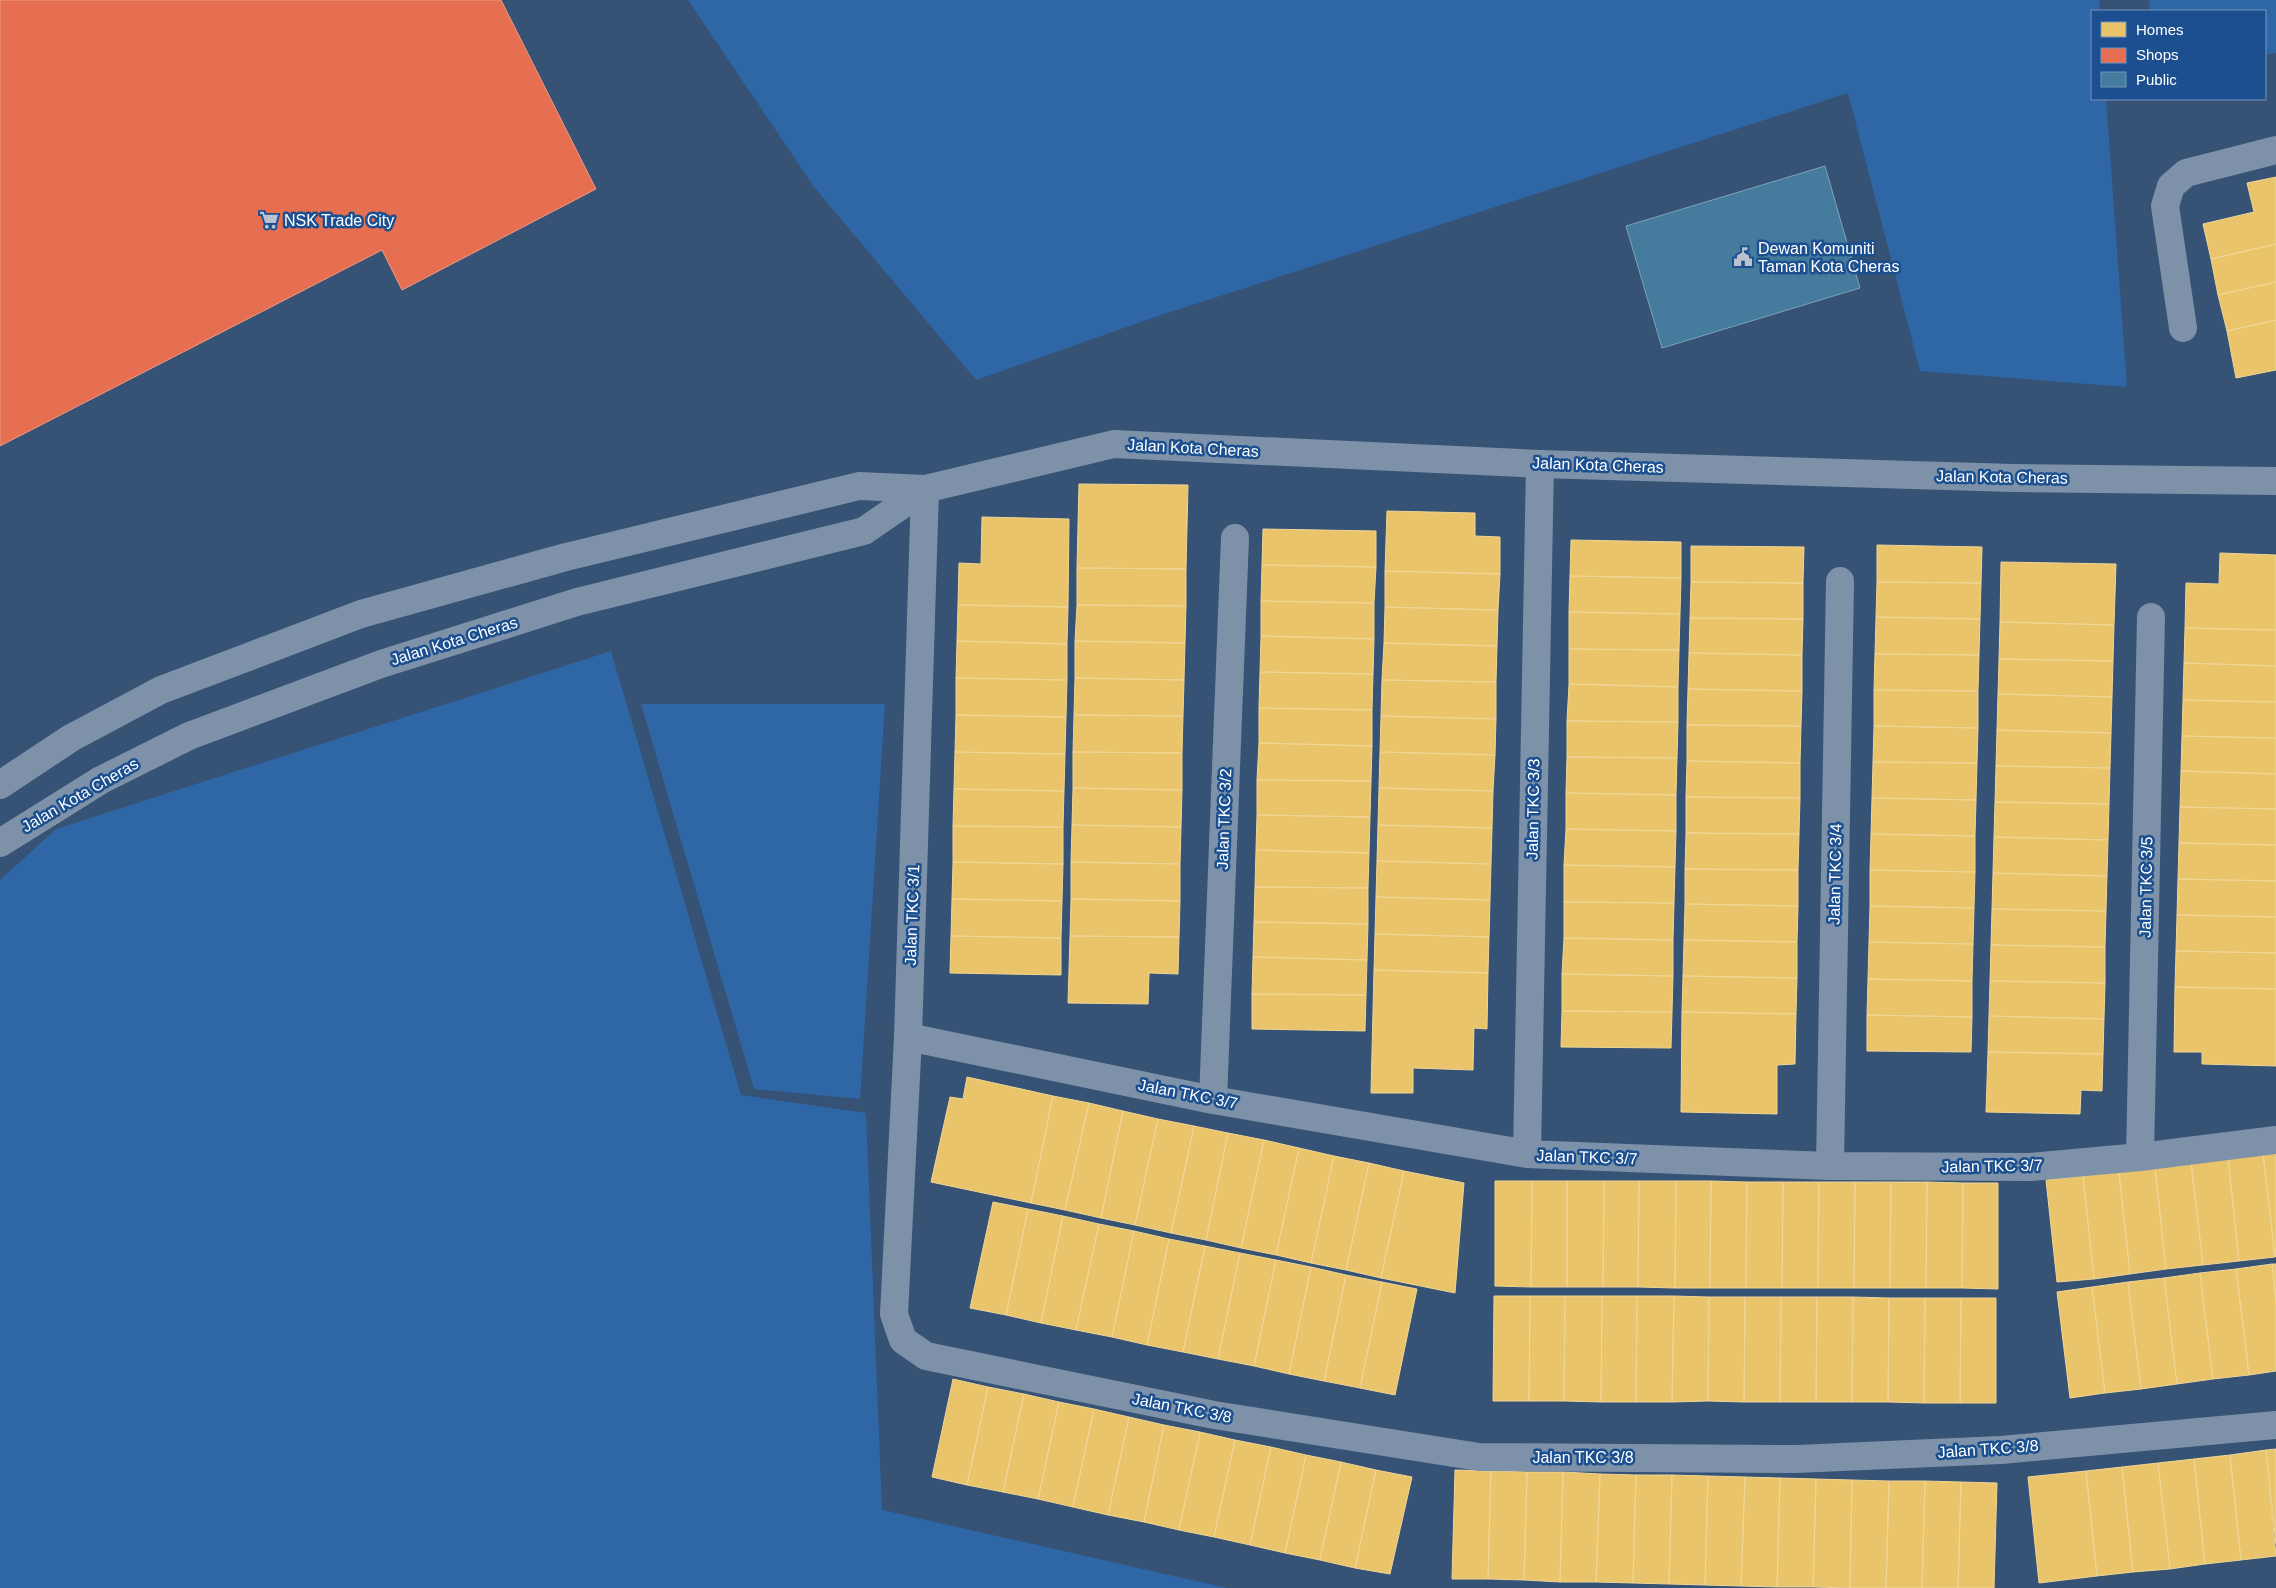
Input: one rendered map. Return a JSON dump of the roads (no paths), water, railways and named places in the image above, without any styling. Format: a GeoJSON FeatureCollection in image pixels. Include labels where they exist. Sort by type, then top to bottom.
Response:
{"type":"FeatureCollection","features":[{"type":"Feature","properties":{"kind":"street"},"geometry":{"type":"LineString","coordinates":[[2183,328],[2165,206],[2171,186],[2186,173],[2276,150]]}},
{"type":"Feature","properties":{"kind":"street","name":"Jalan Kota Cheras"},"geometry":{"type":"LineString","coordinates":[[0,785],[71,738],[161,690],[361,614],[566,557],[859,486],[925,489],[1114,444],[1540,464],[2013,478],[2276,481]]}},
{"type":"Feature","properties":{"kind":"street","name":"Jalan TKC 3/3"},"geometry":{"type":"LineString","coordinates":[[1526,1154],[1540,464]]}},
{"type":"Feature","properties":{"kind":"street","name":"Jalan Kota Cheras"},"geometry":{"type":"LineString","coordinates":[[0,843],[101,780],[189,736],[381,664],[578,602],[864,531],[925,489]]}},
{"type":"Feature","properties":{"kind":"street","name":"Jalan TKC 3/1"},"geometry":{"type":"LineString","coordinates":[[903,1340],[894,1314],[908,1037],[925,489]]}},
{"type":"Feature","properties":{"kind":"street","name":"Jalan TKC 3/2"},"geometry":{"type":"LineString","coordinates":[[1213,1100],[1235,538]]}},
{"type":"Feature","properties":{"kind":"street","name":"Jalan TKC 3/4"},"geometry":{"type":"LineString","coordinates":[[1830,1166],[1840,581]]}},
{"type":"Feature","properties":{"kind":"street","name":"Jalan TKC 3/5"},"geometry":{"type":"LineString","coordinates":[[2140,1157],[2151,617]]}},
{"type":"Feature","properties":{"kind":"street","name":"Jalan TKC 3/7"},"geometry":{"type":"LineString","coordinates":[[908,1037],[1213,1100],[1526,1154],[1830,1166],[2030,1167],[2140,1157],[2276,1140]]}},
{"type":"Feature","properties":{"kind":"street","name":"Jalan TKC 3/8"},"geometry":{"type":"LineString","coordinates":[[903,1340],[926,1356],[1185,1409],[1479,1457],[1796,1459],[2001,1450],[2276,1425]]}},
{"type":"Feature","properties":{"kind":"place","name":"NSK Trade City"},"geometry":{"type":"Point","coordinates":[269,220]}},
{"type":"Feature","properties":{"kind":"place","name":"Dewan Komuniti Taman Kota Cheras"},"geometry":{"type":"Point","coordinates":[1743,257]}}]}
